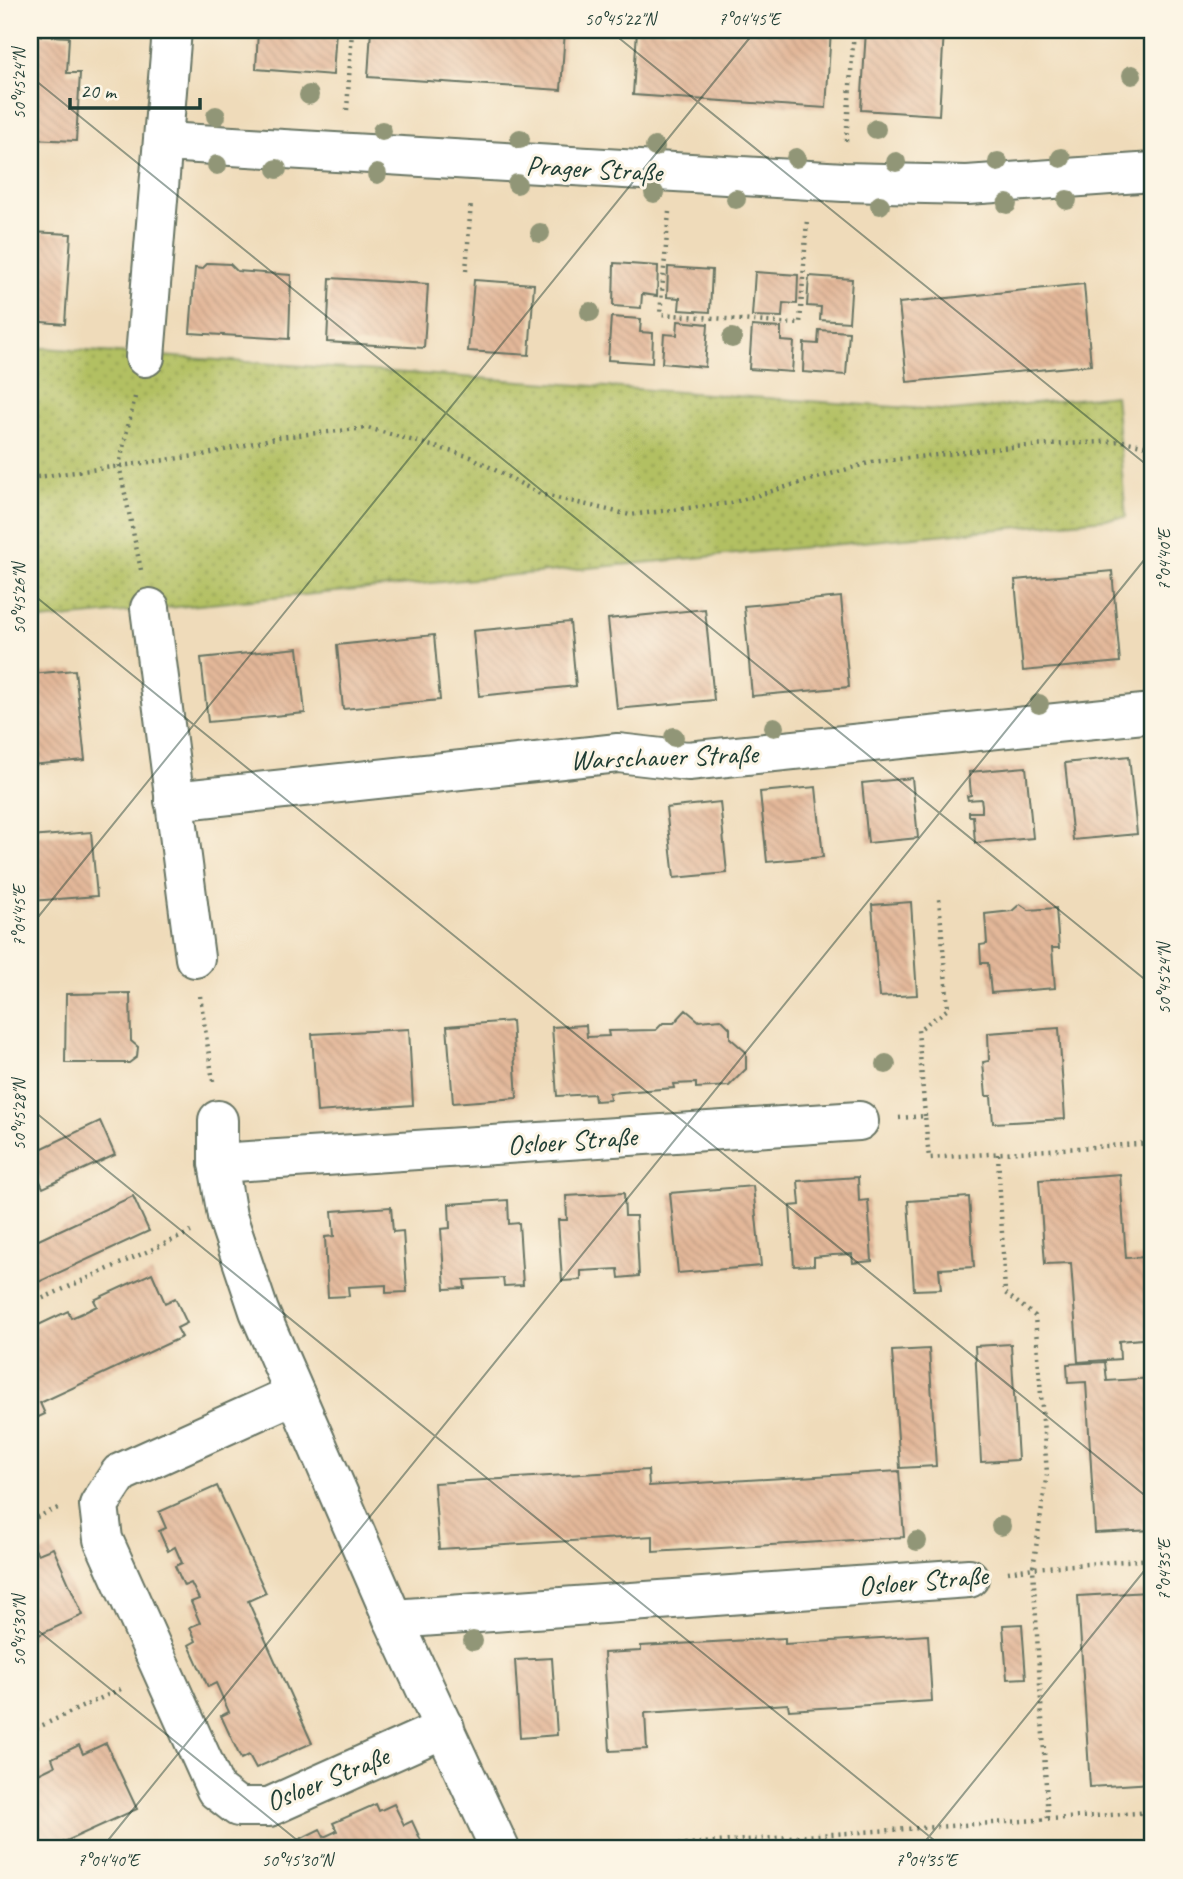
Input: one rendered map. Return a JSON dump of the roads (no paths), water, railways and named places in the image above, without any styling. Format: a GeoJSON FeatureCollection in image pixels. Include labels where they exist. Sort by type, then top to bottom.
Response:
{"type":"FeatureCollection","features":[{"type":"Feature","properties":{"kind":"street"},"geometry":{"type":"LineString","coordinates":[[145,357],[172,30]]}},
{"type":"Feature","properties":{"kind":"street","name":"Prager Straße"},"geometry":{"type":"LineString","coordinates":[[164,142],[827,181],[967,185],[1153,172]]}},
{"type":"Feature","properties":{"kind":"street"},"geometry":{"type":"LineString","coordinates":[[150,608],[195,958]]}},
{"type":"Feature","properties":{"kind":"street","name":"Warschauer Straße"},"geometry":{"type":"LineString","coordinates":[[174,801],[618,753],[688,761],[1153,713]]}},
{"type":"Feature","properties":{"kind":"street"},"geometry":{"type":"LineString","coordinates":[[218,1120],[218,1163],[227,1216],[259,1311],[393,1619],[500,1849]]}},
{"type":"Feature","properties":{"kind":"street","name":"Osloer Straße"},"geometry":{"type":"LineString","coordinates":[[218,1163],[859,1121]]}},
{"type":"Feature","properties":{"kind":"street","name":"Osloer Straße"},"geometry":{"type":"LineString","coordinates":[[295,1394],[120,1473],[99,1504],[103,1539],[216,1790],[238,1807],[269,1807],[445,1728]]}},
{"type":"Feature","properties":{"kind":"street","name":"Osloer Straße"},"geometry":{"type":"LineString","coordinates":[[393,1619],[969,1578]]}}]}
